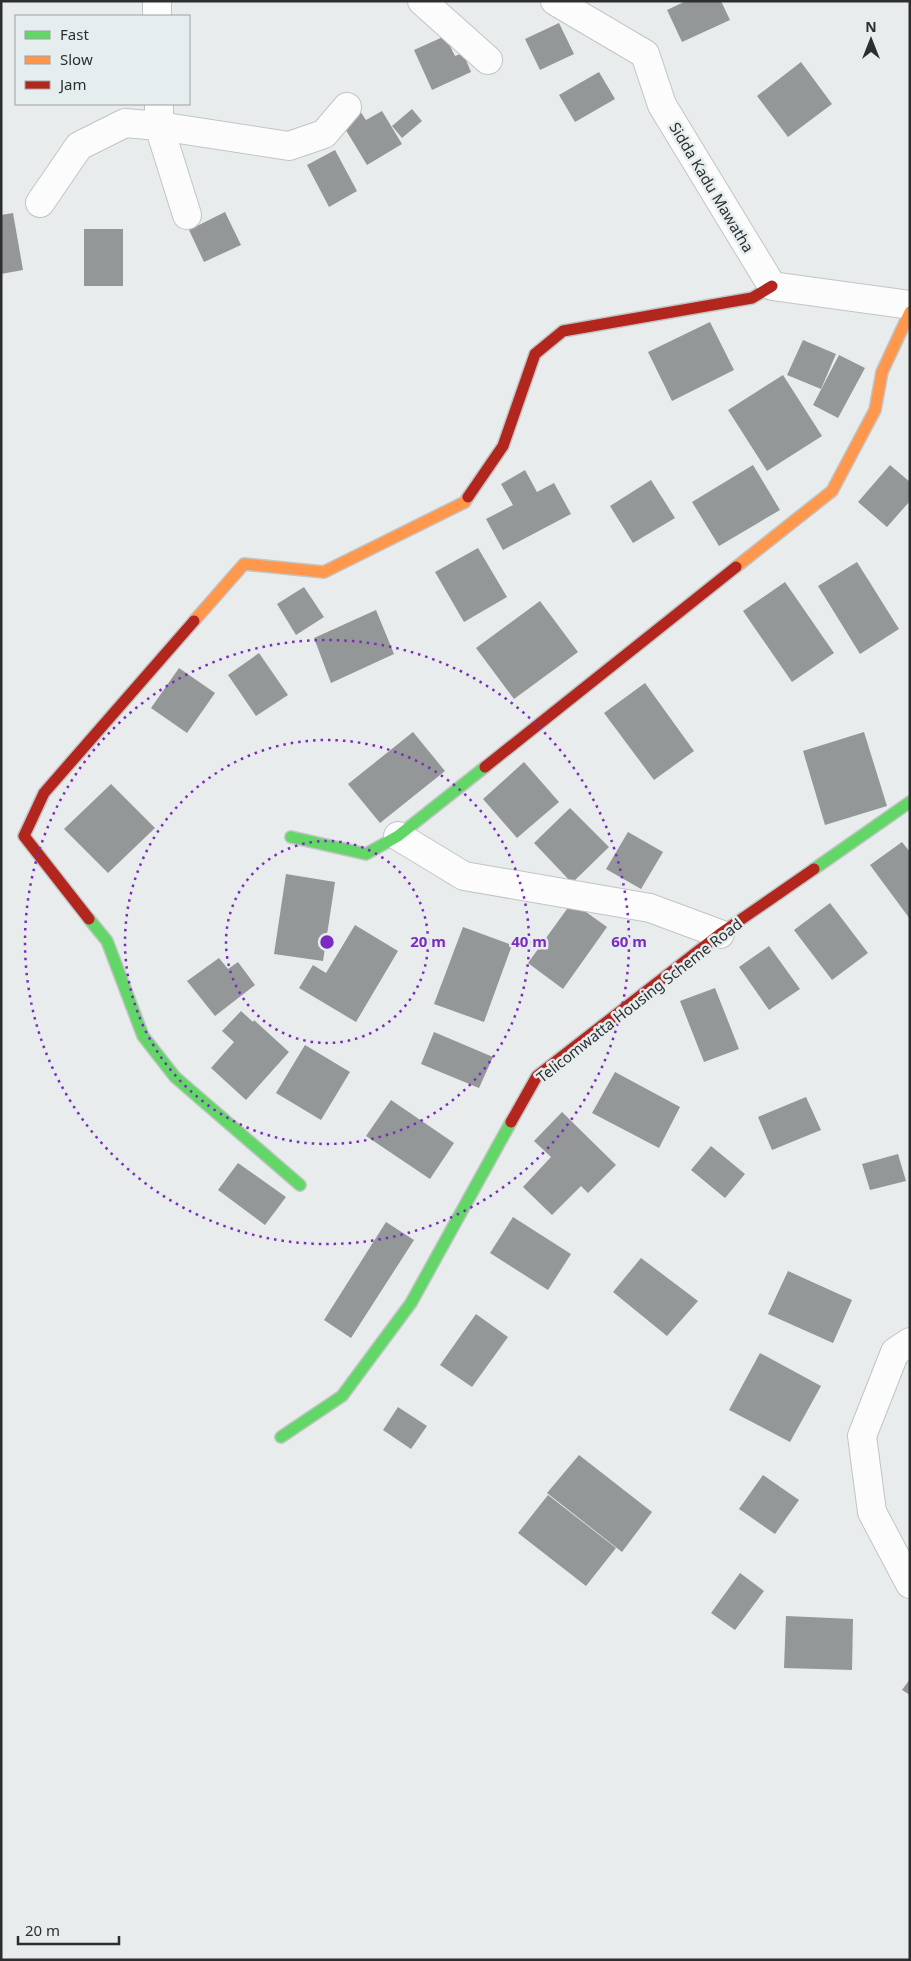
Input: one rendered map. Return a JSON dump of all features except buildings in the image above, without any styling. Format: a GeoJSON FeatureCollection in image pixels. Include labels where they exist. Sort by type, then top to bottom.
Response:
{"type":"FeatureCollection","features":[{"type":"Feature","properties":{"kind":"street"},"geometry":{"type":"LineString","coordinates":[[157,1],[157,15]]}},
{"type":"Feature","properties":{"kind":"street"},"geometry":{"type":"LineString","coordinates":[[422,1],[488,60]]}},
{"type":"Feature","properties":{"kind":"street","name":"Sidda Kadu Mawatha"},"geometry":{"type":"LineString","coordinates":[[555,1],[645,54],[662,105],[772,286]]}},
{"type":"Feature","properties":{"kind":"street"},"geometry":{"type":"LineString","coordinates":[[40,203],[79,146],[124,123],[159,115],[289,146],[324,134],[347,107]]}},
{"type":"Feature","properties":{"kind":"street"},"geometry":{"type":"LineString","coordinates":[[159,115],[187,215]]}},
{"type":"Feature","properties":{"kind":"street"},"geometry":{"type":"LineString","coordinates":[[300,1185],[175,1077],[143,1036],[107,941],[24,836],[44,792],[244,564],[324,572],[465,502],[503,446],[536,354],[563,331],[752,298],[772,286],[910,305]]}},
{"type":"Feature","properties":{"kind":"street"},"geometry":{"type":"LineString","coordinates":[[291,836],[366,854],[398,836],[832,491],[875,410],[882,372],[910,312]]}},
{"type":"Feature","properties":{"kind":"street","name":"Telicomwatta Housing Scheme Road"},"geometry":{"type":"LineString","coordinates":[[281,1437],[342,1396],[411,1303],[537,1076],[720,934],[910,802]]}},
{"type":"Feature","properties":{"kind":"street"},"geometry":{"type":"LineString","coordinates":[[398,836],[464,876],[650,908],[720,934]]}},
{"type":"Feature","properties":{"kind":"street"},"geometry":{"type":"LineString","coordinates":[[910,1342],[895,1352],[862,1436],[872,1512],[910,1584]]}},
{"type":"Feature","properties":{"kind":"traffic: fast"},"geometry":{"type":"LineString","coordinates":[[291,837],[366,854],[398,836],[485,767]]}},
{"type":"Feature","properties":{"kind":"traffic: fast"},"geometry":{"type":"LineString","coordinates":[[814,869],[910,802]]}},
{"type":"Feature","properties":{"kind":"traffic: fast"},"geometry":{"type":"LineString","coordinates":[[89,919],[107,941],[143,1036],[175,1077],[300,1185]]}},
{"type":"Feature","properties":{"kind":"traffic: fast"},"geometry":{"type":"LineString","coordinates":[[281,1437],[342,1396],[411,1303],[511,1122]]}},
{"type":"Feature","properties":{"kind":"traffic: slow"},"geometry":{"type":"LineString","coordinates":[[736,567],[832,491],[875,410],[882,372],[910,312]]}},
{"type":"Feature","properties":{"kind":"traffic: slow"},"geometry":{"type":"LineString","coordinates":[[194,621],[244,564],[324,572],[465,502],[468,497]]}},
{"type":"Feature","properties":{"kind":"traffic: jam"},"geometry":{"type":"LineString","coordinates":[[468,497],[503,446],[535,354],[563,331],[752,298],[772,286]]}},
{"type":"Feature","properties":{"kind":"traffic: jam"},"geometry":{"type":"LineString","coordinates":[[485,767],[736,567]]}},
{"type":"Feature","properties":{"kind":"traffic: jam"},"geometry":{"type":"LineString","coordinates":[[89,919],[24,836],[44,793],[194,621]]}},
{"type":"Feature","properties":{"kind":"traffic: jam"},"geometry":{"type":"LineString","coordinates":[[511,1122],[537,1076],[720,934],[814,869]]}}]}
